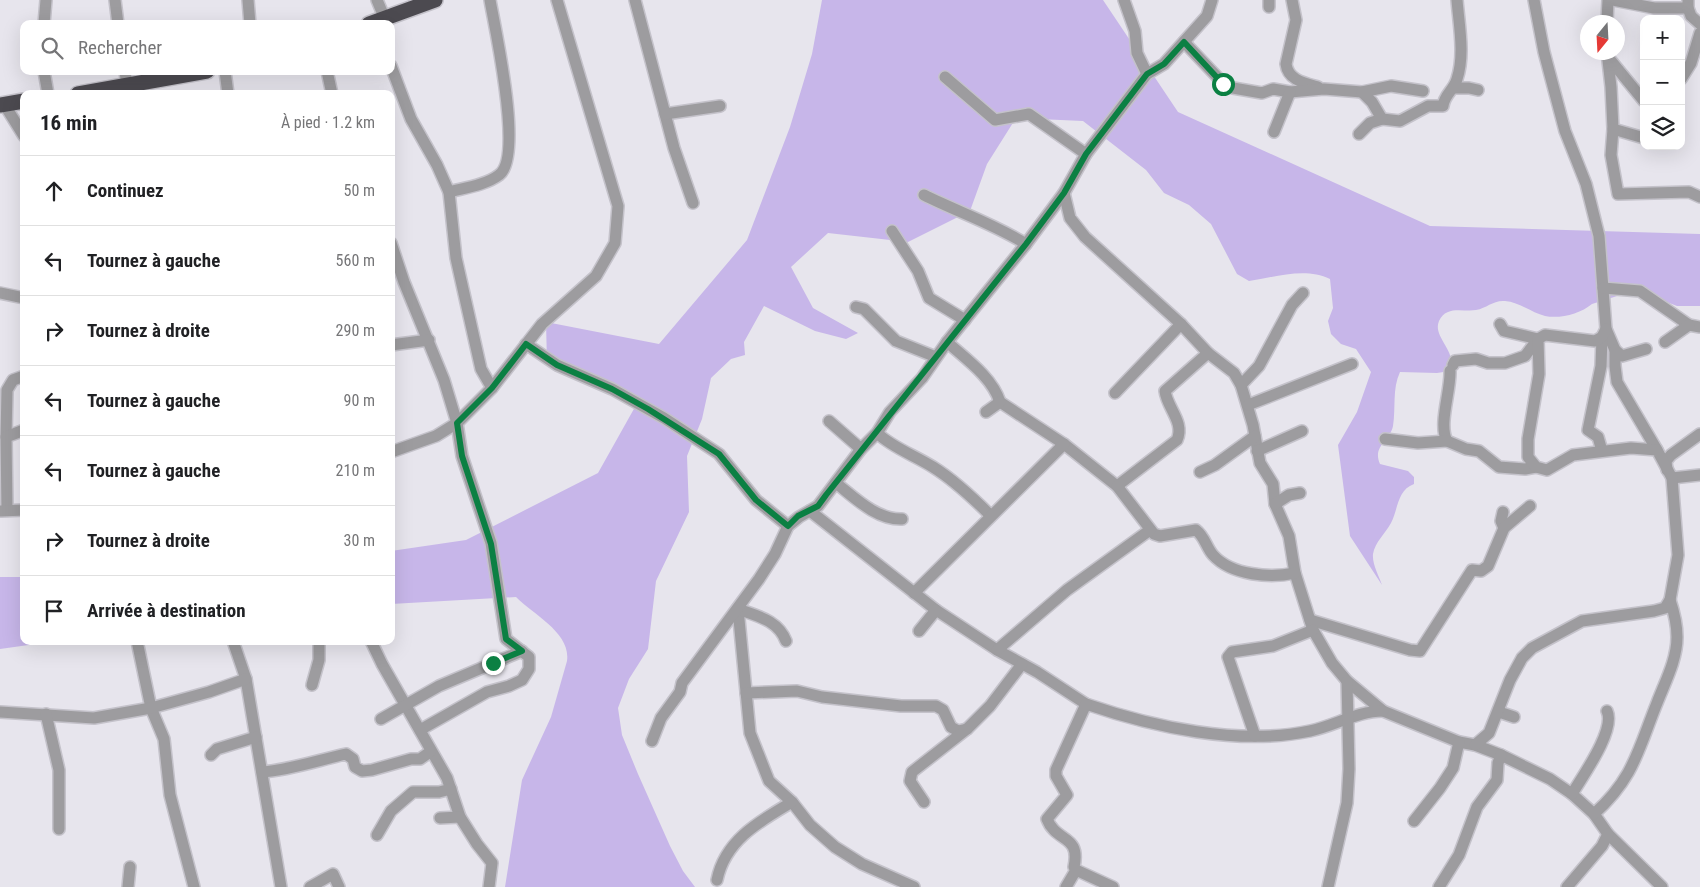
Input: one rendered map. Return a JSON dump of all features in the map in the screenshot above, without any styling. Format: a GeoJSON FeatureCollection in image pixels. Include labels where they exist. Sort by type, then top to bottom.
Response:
{"type":"FeatureCollection","features":[{"type":"Feature","properties":{"kind":"highway"},"geometry":{"type":"LineString","coordinates":[[382,20],[435,0]]}},
{"type":"Feature","properties":{"kind":"highway"},"geometry":{"type":"LineString","coordinates":[[91,90],[126,79],[166,75]]}},
{"type":"Feature","properties":{"kind":"highway"},"geometry":{"type":"LineString","coordinates":[[2,104],[20,102]]}},
{"type":"Feature","properties":{"kind":"street"},"geometry":{"type":"LineString","coordinates":[[44,20],[46,0]]}},
{"type":"Feature","properties":{"kind":"street"},"geometry":{"type":"LineString","coordinates":[[115,0],[118,20]]}},
{"type":"Feature","properties":{"kind":"street"},"geometry":{"type":"LineString","coordinates":[[248,0],[250,20]]}},
{"type":"Feature","properties":{"kind":"street"},"geometry":{"type":"LineString","coordinates":[[377,0],[377,20]]}},
{"type":"Feature","properties":{"kind":"street"},"geometry":{"type":"LineString","coordinates":[[449,192],[484,182],[500,175],[505,168],[510,115],[490,0]]}},
{"type":"Feature","properties":{"kind":"street"},"geometry":{"type":"LineString","coordinates":[[395,451],[436,436],[457,423],[492,388],[542,324],[596,276],[615,243],[618,206],[557,0]]}},
{"type":"Feature","properties":{"kind":"street"},"geometry":{"type":"LineString","coordinates":[[635,0],[674,148],[694,203]]}},
{"type":"Feature","properties":{"kind":"street"},"geometry":{"type":"LineString","coordinates":[[1124,0],[1135,31],[1137,53],[1147,74]]}},
{"type":"Feature","properties":{"kind":"street"},"geometry":{"type":"LineString","coordinates":[[652,742],[661,718],[680,692],[682,683],[738,609],[775,554],[788,526],[798,516],[818,506],[861,449],[877,433],[890,412],[922,378],[947,342],[1026,244],[1064,193],[1086,154],[1147,74],[1164,64],[1207,16],[1212,0]]}},
{"type":"Feature","properties":{"kind":"street"},"geometry":{"type":"LineString","coordinates":[[1292,0],[1296,20],[1286,64],[1287,70],[1292,77],[1324,89]]}},
{"type":"Feature","properties":{"kind":"street"},"geometry":{"type":"LineString","coordinates":[[1359,134],[1370,122],[1382,119],[1400,122],[1428,106],[1443,106],[1444,99],[1454,88],[1460,62],[1458,0]]}},
{"type":"Feature","properties":{"kind":"street"},"geometry":{"type":"LineString","coordinates":[[1534,0],[1544,52],[1565,131],[1586,184],[1596,225],[1603,288],[1604,333],[1601,366],[1588,430],[1598,437],[1602,451]]}},
{"type":"Feature","properties":{"kind":"street"},"geometry":{"type":"LineString","coordinates":[[1607,15],[1608,0]]}},
{"type":"Feature","properties":{"kind":"street"},"geometry":{"type":"LineString","coordinates":[[1613,0],[1654,8],[1688,4],[1691,16],[1700,24]]}},
{"type":"Feature","properties":{"kind":"street"},"geometry":{"type":"LineString","coordinates":[[1685,73],[1691,63],[1700,34]]}},
{"type":"Feature","properties":{"kind":"street"},"geometry":{"type":"LineString","coordinates":[[1184,42],[1223,84],[1262,93],[1273,89],[1290,92],[1324,89],[1362,92],[1391,86],[1422,91]]}},
{"type":"Feature","properties":{"kind":"street"},"geometry":{"type":"LineString","coordinates":[[1608,60],[1613,130],[1611,155],[1618,194],[1689,192],[1700,197]]}},
{"type":"Feature","properties":{"kind":"street"},"geometry":{"type":"LineString","coordinates":[[1612,60],[1640,96]]}},
{"type":"Feature","properties":{"kind":"street"},"geometry":{"type":"LineString","coordinates":[[45,75],[47,90]]}},
{"type":"Feature","properties":{"kind":"street"},"geometry":{"type":"LineString","coordinates":[[225,75],[227,90]]}},
{"type":"Feature","properties":{"kind":"street"},"geometry":{"type":"LineString","coordinates":[[328,75],[331,90]]}},
{"type":"Feature","properties":{"kind":"street"},"geometry":{"type":"LineString","coordinates":[[394,75],[411,119],[438,165],[449,192],[456,258],[481,369],[492,388]]}},
{"type":"Feature","properties":{"kind":"street"},"geometry":{"type":"LineString","coordinates":[[945,77],[995,120],[1029,114],[1086,154]]}},
{"type":"Feature","properties":{"kind":"street"},"geometry":{"type":"LineString","coordinates":[[1454,88],[1478,90]]}},
{"type":"Feature","properties":{"kind":"street"},"geometry":{"type":"LineString","coordinates":[[1274,132],[1290,92]]}},
{"type":"Feature","properties":{"kind":"street"},"geometry":{"type":"LineString","coordinates":[[1362,92],[1372,102],[1382,119]]}},
{"type":"Feature","properties":{"kind":"street"},"geometry":{"type":"LineString","coordinates":[[2,104],[20,130]]}},
{"type":"Feature","properties":{"kind":"street"},"geometry":{"type":"LineString","coordinates":[[665,114],[720,106]]}},
{"type":"Feature","properties":{"kind":"street"},"geometry":{"type":"LineString","coordinates":[[1613,130],[1640,137]]}},
{"type":"Feature","properties":{"kind":"street"},"geometry":{"type":"LineString","coordinates":[[1064,193],[1070,218],[1085,237],[1181,324],[1208,353],[1234,373],[1241,385],[1248,405],[1257,451],[1264,473],[1273,484],[1275,504],[1289,536],[1296,573],[1312,625],[1332,663],[1347,681],[1383,711],[1459,742],[1475,745],[1501,755],[1550,779],[1572,794],[1594,814],[1608,834],[1662,887]]}},
{"type":"Feature","properties":{"kind":"street"},"geometry":{"type":"LineString","coordinates":[[924,195],[971,218],[1004,231],[1026,244]]}},
{"type":"Feature","properties":{"kind":"street"},"geometry":{"type":"LineString","coordinates":[[892,230],[918,271],[929,298],[965,320]]}},
{"type":"Feature","properties":{"kind":"street"},"geometry":{"type":"LineString","coordinates":[[395,255],[404,282],[429,340],[457,423],[462,456],[491,544],[506,639],[529,657],[529,669],[522,680],[487,692],[420,730]]}},
{"type":"Feature","properties":{"kind":"street"},"geometry":{"type":"LineString","coordinates":[[1603,288],[1640,291],[1697,328]]}},
{"type":"Feature","properties":{"kind":"street"},"geometry":{"type":"LineString","coordinates":[[0,293],[20,297]]}},
{"type":"Feature","properties":{"kind":"street"},"geometry":{"type":"LineString","coordinates":[[1241,385],[1258,366],[1292,305],[1303,293]]}},
{"type":"Feature","properties":{"kind":"street"},"geometry":{"type":"LineString","coordinates":[[856,307],[864,309],[896,341],[936,357]]}},
{"type":"Feature","properties":{"kind":"street"},"geometry":{"type":"LineString","coordinates":[[1115,393],[1181,324]]}},
{"type":"Feature","properties":{"kind":"street"},"geometry":{"type":"LineString","coordinates":[[1500,324],[1504,331],[1538,339]]}},
{"type":"Feature","properties":{"kind":"street"},"geometry":{"type":"LineString","coordinates":[[1665,342],[1697,328]]}},
{"type":"Feature","properties":{"kind":"street"},"geometry":{"type":"LineString","coordinates":[[1447,441],[1444,430],[1452,368],[1455,361],[1472,359],[1488,363],[1505,363],[1526,356],[1538,339],[1545,335],[1595,341],[1604,333]]}},
{"type":"Feature","properties":{"kind":"street"},"geometry":{"type":"LineString","coordinates":[[1604,333],[1615,350],[1622,356],[1646,350]]}},
{"type":"Feature","properties":{"kind":"street"},"geometry":{"type":"LineString","coordinates":[[1536,467],[1528,457],[1528,439],[1539,374],[1538,339]]}},
{"type":"Feature","properties":{"kind":"street"},"geometry":{"type":"LineString","coordinates":[[395,344],[429,340]]}},
{"type":"Feature","properties":{"kind":"street"},"geometry":{"type":"LineString","coordinates":[[947,342],[976,368],[997,392],[1000,402],[1064,444],[1117,486],[1150,530],[1160,536],[1196,530],[1204,536],[1212,555],[1235,568],[1269,576],[1296,573]]}},
{"type":"Feature","properties":{"kind":"street"},"geometry":{"type":"LineString","coordinates":[[526,344],[557,365],[612,389],[656,413],[719,454],[756,500],[788,526]]}},
{"type":"Feature","properties":{"kind":"street"},"geometry":{"type":"LineString","coordinates":[[1615,350],[1618,382],[1669,474]]}},
{"type":"Feature","properties":{"kind":"street"},"geometry":{"type":"LineString","coordinates":[[1117,486],[1177,440],[1180,433],[1179,425],[1165,391],[1208,353]]}},
{"type":"Feature","properties":{"kind":"street"},"geometry":{"type":"LineString","coordinates":[[1248,405],[1352,364]]}},
{"type":"Feature","properties":{"kind":"street"},"geometry":{"type":"LineString","coordinates":[[20,377],[13,380],[7,390],[4,510],[20,510]]}},
{"type":"Feature","properties":{"kind":"street"},"geometry":{"type":"LineString","coordinates":[[986,412],[1000,402]]}},
{"type":"Feature","properties":{"kind":"street"},"geometry":{"type":"LineString","coordinates":[[830,421],[861,449]]}},
{"type":"Feature","properties":{"kind":"street"},"geometry":{"type":"LineString","coordinates":[[1257,451],[1302,431]]}},
{"type":"Feature","properties":{"kind":"street"},"geometry":{"type":"LineString","coordinates":[[6,437],[20,432]]}},
{"type":"Feature","properties":{"kind":"street"},"geometry":{"type":"LineString","coordinates":[[877,433],[890,444],[935,468],[976,500],[990,516]]}},
{"type":"Feature","properties":{"kind":"street"},"geometry":{"type":"LineString","coordinates":[[1475,745],[1489,734],[1510,680],[1522,658],[1532,648],[1582,621],[1654,612],[1665,608],[1670,600],[1678,555],[1666,462],[1671,455],[1700,434]]}},
{"type":"Feature","properties":{"kind":"street"},"geometry":{"type":"LineString","coordinates":[[1200,472],[1215,465],[1254,436]]}},
{"type":"Feature","properties":{"kind":"street"},"geometry":{"type":"LineString","coordinates":[[1385,439],[1418,443],[1447,441],[1466,450],[1479,451],[1499,467],[1525,469],[1536,467],[1547,470],[1573,455],[1631,448],[1657,450]]}},
{"type":"Feature","properties":{"kind":"street"},"geometry":{"type":"LineString","coordinates":[[914,593],[1064,444]]}},
{"type":"Feature","properties":{"kind":"street"},"geometry":{"type":"LineString","coordinates":[[1669,474],[1700,475]]}},
{"type":"Feature","properties":{"kind":"street"},"geometry":{"type":"LineString","coordinates":[[836,483],[870,509],[893,519],[902,519]]}},
{"type":"Feature","properties":{"kind":"street"},"geometry":{"type":"LineString","coordinates":[[1275,504],[1289,495],[1300,493]]}},
{"type":"Feature","properties":{"kind":"street"},"geometry":{"type":"LineString","coordinates":[[1255,736],[1228,657],[1232,652],[1273,646],[1312,625],[1420,651],[1472,570],[1481,571],[1488,566],[1504,528],[1530,506]]}},
{"type":"Feature","properties":{"kind":"street"},"geometry":{"type":"LineString","coordinates":[[810,511],[936,610],[996,650],[1086,704],[1162,727],[1255,736],[1309,732],[1348,720],[1368,711],[1383,711]]}},
{"type":"Feature","properties":{"kind":"street"},"geometry":{"type":"LineString","coordinates":[[1503,512],[1502,521],[1504,528]]}},
{"type":"Feature","properties":{"kind":"street"},"geometry":{"type":"LineString","coordinates":[[996,650],[1067,590],[1150,530]]}},
{"type":"Feature","properties":{"kind":"street"},"geometry":{"type":"LineString","coordinates":[[1594,814],[1608,800],[1632,768],[1671,667],[1677,637],[1675,614],[1670,600]]}},
{"type":"Feature","properties":{"kind":"street"},"geometry":{"type":"LineString","coordinates":[[738,609],[771,621],[783,633],[786,641]]}},
{"type":"Feature","properties":{"kind":"street"},"geometry":{"type":"LineString","coordinates":[[738,609],[750,733],[769,780],[792,802],[810,825],[835,847],[862,864],[908,886]]}},
{"type":"Feature","properties":{"kind":"street"},"geometry":{"type":"LineString","coordinates":[[919,631],[936,610]]}},
{"type":"Feature","properties":{"kind":"street"},"geometry":{"type":"LineString","coordinates":[[138,645],[151,708],[164,739],[170,795],[194,887]]}},
{"type":"Feature","properties":{"kind":"street"},"geometry":{"type":"LineString","coordinates":[[234,645],[246,679],[281,887]]}},
{"type":"Feature","properties":{"kind":"street"},"geometry":{"type":"LineString","coordinates":[[312,685],[319,660],[320,645]]}},
{"type":"Feature","properties":{"kind":"street"},"geometry":{"type":"LineString","coordinates":[[373,645],[420,730],[430,752],[447,778],[460,817],[492,863],[489,887]]}},
{"type":"Feature","properties":{"kind":"street"},"geometry":{"type":"LineString","coordinates":[[381,719],[439,686],[522,651]]}},
{"type":"Feature","properties":{"kind":"street"},"geometry":{"type":"LineString","coordinates":[[924,802],[910,781],[912,772],[966,729],[990,706],[1022,664]]}},
{"type":"Feature","properties":{"kind":"street"},"geometry":{"type":"LineString","coordinates":[[0,712],[94,718],[151,708],[209,692],[246,679]]}},
{"type":"Feature","properties":{"kind":"street"},"geometry":{"type":"LineString","coordinates":[[1328,887],[1347,803],[1347,681]]}},
{"type":"Feature","properties":{"kind":"street"},"geometry":{"type":"LineString","coordinates":[[746,693],[797,691],[822,697],[901,706],[936,706],[943,710],[951,727],[958,731],[966,729]]}},
{"type":"Feature","properties":{"kind":"street"},"geometry":{"type":"LineString","coordinates":[[1066,887],[1076,870],[1074,867],[1077,853],[1074,847],[1050,825],[1047,819],[1067,795],[1056,776],[1056,770],[1086,704]]}},
{"type":"Feature","properties":{"kind":"street"},"geometry":{"type":"LineString","coordinates":[[1572,794],[1606,732],[1610,716],[1607,711]]}},
{"type":"Feature","properties":{"kind":"street"},"geometry":{"type":"LineString","coordinates":[[1499,712],[1514,716]]}},
{"type":"Feature","properties":{"kind":"street"},"geometry":{"type":"LineString","coordinates":[[46,714],[59,770],[59,830]]}},
{"type":"Feature","properties":{"kind":"street"},"geometry":{"type":"LineString","coordinates":[[211,755],[217,749],[256,738]]}},
{"type":"Feature","properties":{"kind":"street"},"geometry":{"type":"LineString","coordinates":[[1414,821],[1453,768],[1459,742]]}},
{"type":"Feature","properties":{"kind":"street"},"geometry":{"type":"LineString","coordinates":[[262,772],[279,771],[304,763],[346,754],[353,759],[355,767],[362,771],[420,758],[430,752]]}},
{"type":"Feature","properties":{"kind":"street"},"geometry":{"type":"LineString","coordinates":[[1439,887],[1460,855],[1477,807],[1496,780],[1501,755]]}},
{"type":"Feature","properties":{"kind":"street"},"geometry":{"type":"LineString","coordinates":[[377,835],[391,811],[413,792],[439,792],[451,789]]}},
{"type":"Feature","properties":{"kind":"street"},"geometry":{"type":"LineString","coordinates":[[717,880],[719,870],[726,856],[741,836],[754,824],[792,802]]}},
{"type":"Feature","properties":{"kind":"street"},"geometry":{"type":"LineString","coordinates":[[440,818],[460,817]]}},
{"type":"Feature","properties":{"kind":"street"},"geometry":{"type":"LineString","coordinates":[[1567,887],[1602,846],[1608,834]]}},
{"type":"Feature","properties":{"kind":"street"},"geometry":{"type":"LineString","coordinates":[[128,887],[130,867]]}},
{"type":"Feature","properties":{"kind":"street"},"geometry":{"type":"LineString","coordinates":[[1076,870],[1112,887]]}},
{"type":"Feature","properties":{"kind":"street"},"geometry":{"type":"LineString","coordinates":[[310,887],[333,874],[339,887]]}},
{"type":"Feature","properties":{"kind":"shaded area"},"geometry":{"type":"Polygon","coordinates":[[[822,0],[1103,0],[1178,112],[1430,226],[1700,234],[1700,306],[1677,306],[1636,290],[1592,304],[1582,311],[1563,316],[1545,316],[1515,303],[1505,301],[1476,310],[1450,311],[1442,316],[1438,327],[1451,357],[1450,371],[1437,373],[1400,372],[1395,392],[1393,426],[1378,453],[1380,464],[1408,471],[1414,477],[1414,484],[1404,491],[1391,523],[1374,550],[1374,562],[1382,585],[1350,536],[1338,445],[1357,412],[1371,372],[1356,349],[1341,344],[1331,334],[1328,321],[1333,308],[1330,279],[1320,275],[1301,273],[1249,281],[1237,274],[1211,224],[1189,205],[1164,193],[1146,170],[1083,121],[1016,118],[987,164],[970,211],[908,242],[828,233],[791,267],[813,308],[858,333],[846,339],[815,331],[764,306],[744,342],[745,355],[731,359],[711,378],[702,419],[687,456],[689,512],[656,581],[648,649],[629,679],[618,708],[622,735],[638,774],[670,846],[683,871],[695,887],[505,887],[522,780],[551,717],[567,661],[567,651],[563,642],[550,625],[516,597],[395,604],[395,550],[466,540],[598,473],[635,407],[547,363],[546,322],[659,344],[747,240],[790,127],[812,54],[822,0]]]}},
{"type":"Feature","properties":{"kind":"shaded area"},"geometry":{"type":"Polygon","coordinates":[[[0,577],[20,577],[20,645],[28,645],[0,649],[0,577]]]}},
{"type":"Feature","properties":{"kind":"route"},"geometry":{"type":"LineString","coordinates":[[493,663],[522,651],[506,639],[491,544],[476,490],[462,456],[457,423],[492,388],[526,344],[557,365],[612,389],[702,442],[719,454],[756,500],[788,526],[798,516],[818,506],[861,449],[877,433],[890,412],[922,378],[947,342],[1026,244],[1064,193],[1086,154],[1147,74],[1164,64],[1184,42],[1223,84]]}}]}
